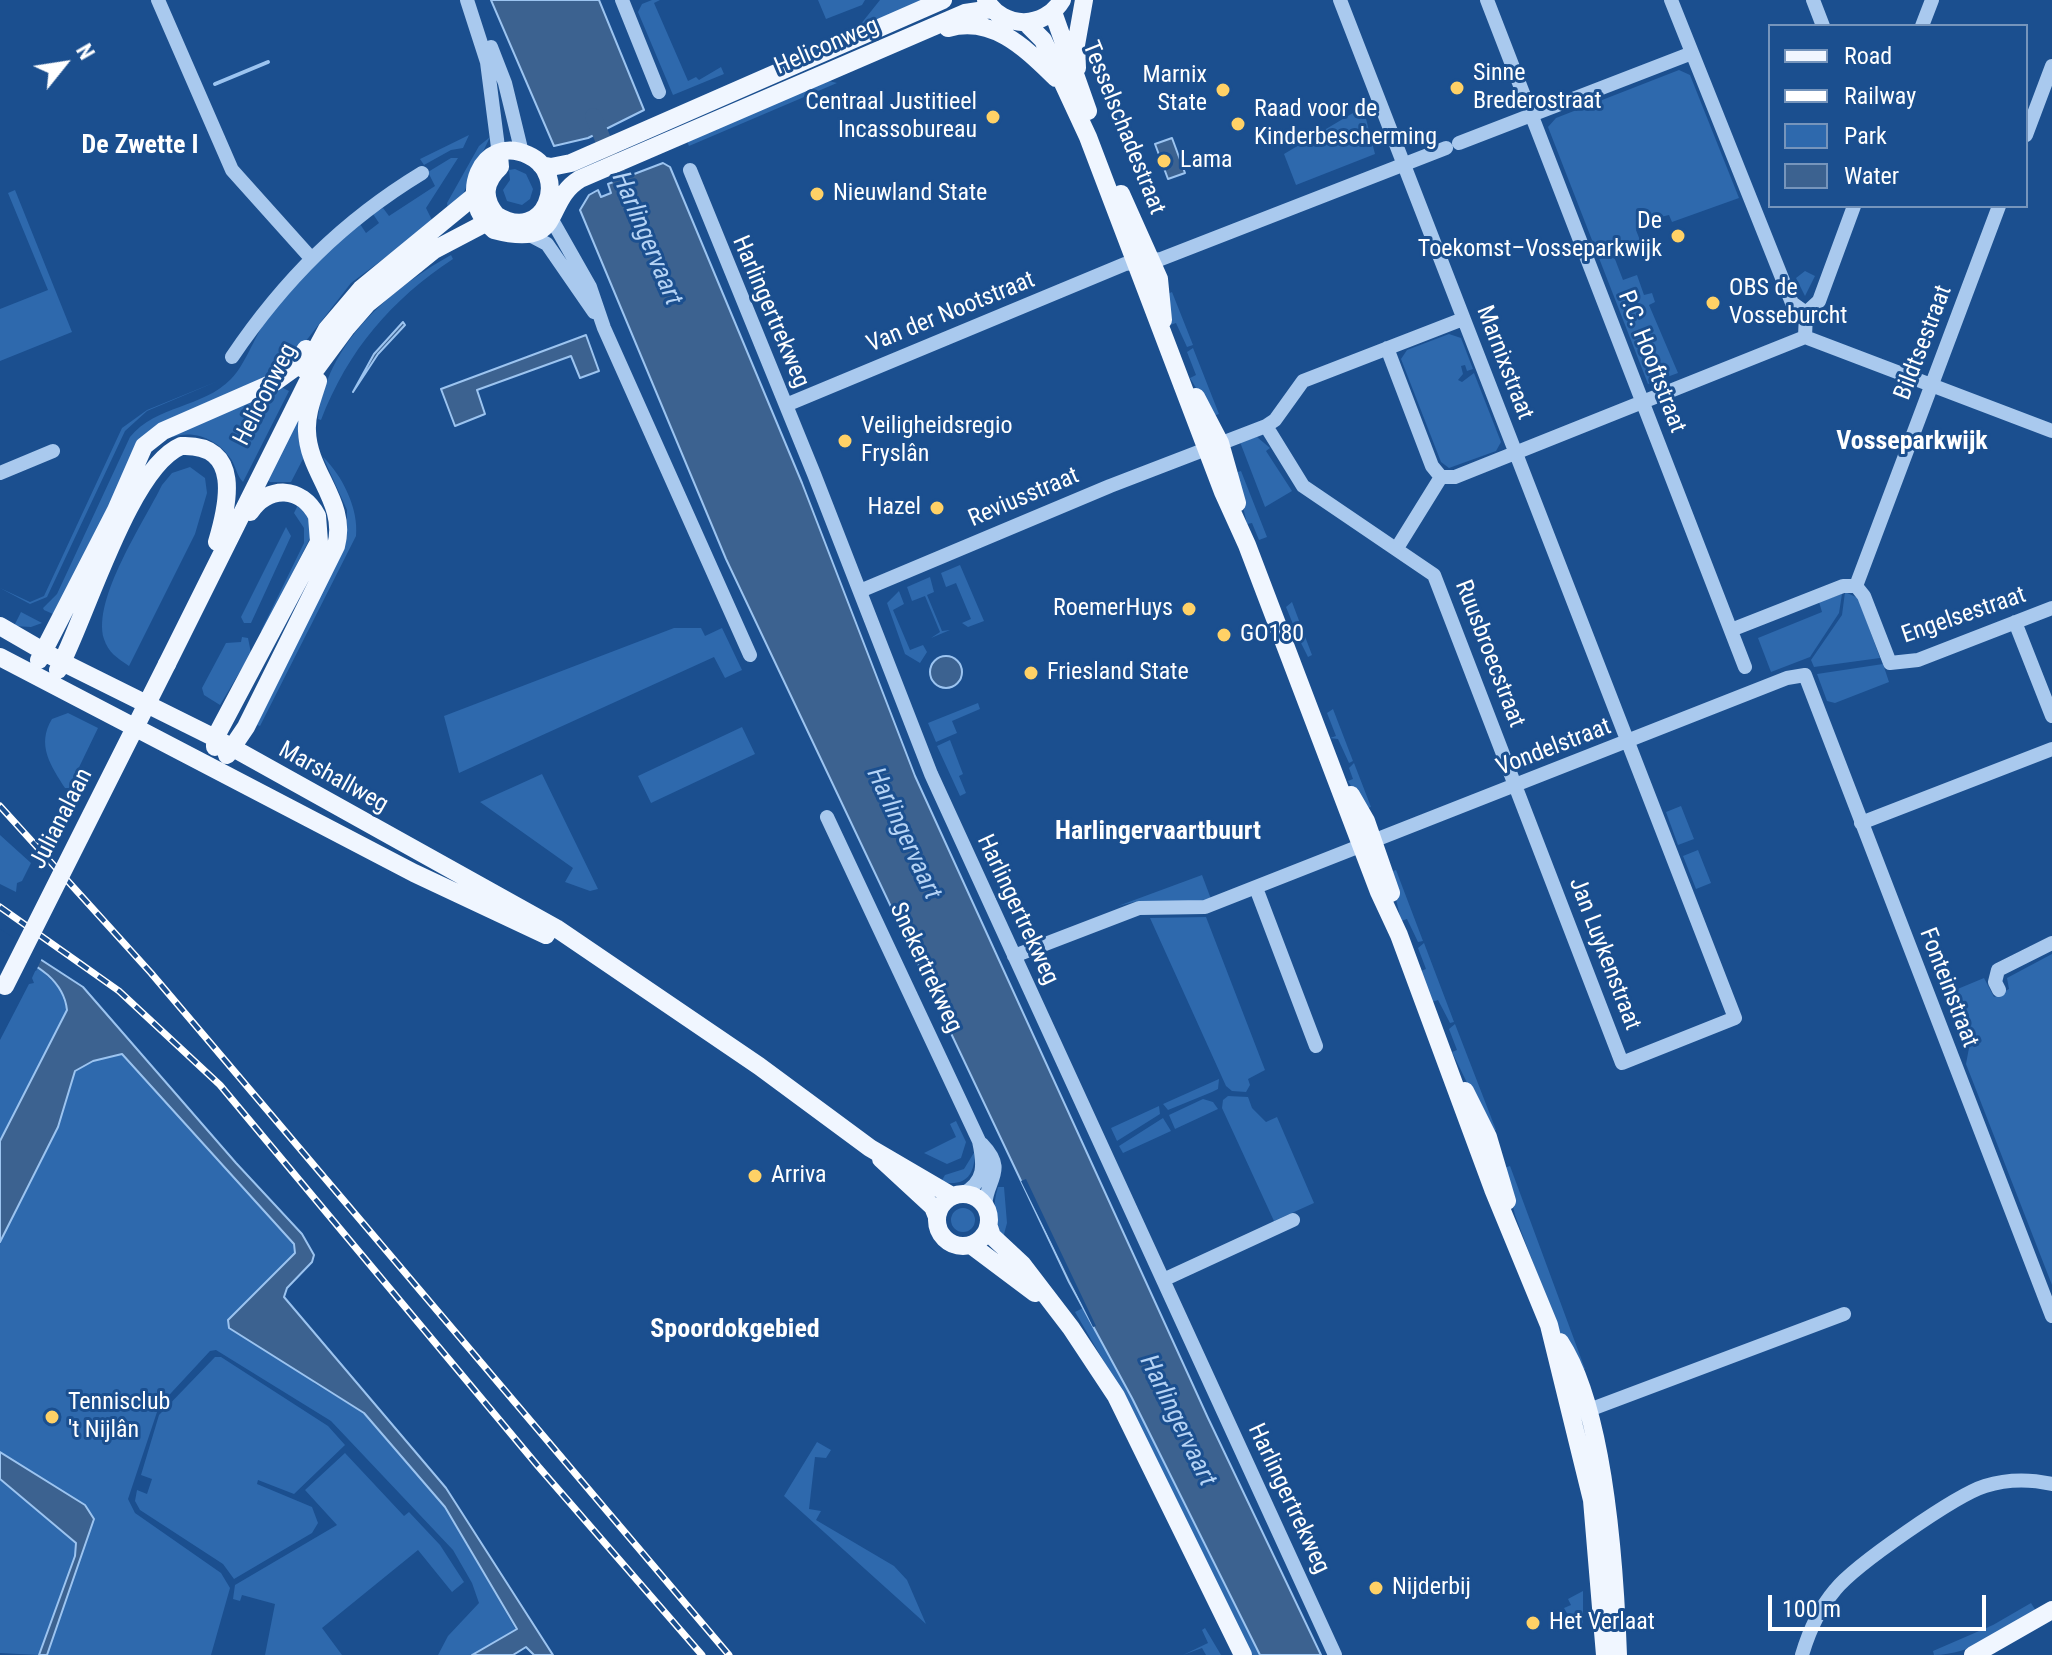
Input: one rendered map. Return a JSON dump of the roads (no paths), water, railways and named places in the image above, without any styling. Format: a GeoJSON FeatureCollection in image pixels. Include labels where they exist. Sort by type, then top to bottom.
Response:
{"type":"FeatureCollection","features":[{"type":"Feature","properties":{"kind":"main road","name":"Heliconweg"},"geometry":{"type":"LineString","coordinates":[[552,204],[560,179],[597,165],[943,0]]}},
{"type":"Feature","properties":{"kind":"main road","name":"Heliconweg"},"geometry":{"type":"LineString","coordinates":[[923,10],[952,6],[964,0]]}},
{"type":"Feature","properties":{"kind":"main road"},"geometry":{"type":"LineString","coordinates":[[1071,84],[1084,0]]}},
{"type":"Feature","properties":{"kind":"main road","name":"Heliconweg"},"geometry":{"type":"LineString","coordinates":[[623,150],[989,4]]}},
{"type":"Feature","properties":{"kind":"main road"},"geometry":{"type":"LineString","coordinates":[[989,4],[1006,19],[1026,23],[1058,6]]}},
{"type":"Feature","properties":{"kind":"main road","name":"Tesselschadestraat"},"geometry":{"type":"LineString","coordinates":[[1058,6],[1071,84],[1096,156],[1143,262],[1182,377],[1203,408],[1247,545],[1368,845],[1448,1062],[1488,1137],[1502,1174],[1513,1231],[1549,1325],[1570,1358],[1597,1537],[1605,1655]]}},
{"type":"Feature","properties":{"kind":"main road","name":"Tesselschadestraat"},"geometry":{"type":"LineString","coordinates":[[1026,23],[1043,40],[1071,84]]}},
{"type":"Feature","properties":{"kind":"main road"},"geometry":{"type":"LineString","coordinates":[[933,28],[971,24],[1001,34],[1029,51],[1071,84]]}},
{"type":"Feature","properties":{"kind":"main road"},"geometry":{"type":"LineString","coordinates":[[522,153],[541,165],[552,204],[528,234],[493,223],[473,197],[481,169],[499,155],[522,153]]}},
{"type":"Feature","properties":{"kind":"main road"},"geometry":{"type":"LineString","coordinates":[[493,223],[486,193],[489,179],[500,167],[499,155]]}},
{"type":"Feature","properties":{"kind":"main road","name":"Heliconweg"},"geometry":{"type":"LineString","coordinates":[[541,165],[597,165]]}},
{"type":"Feature","properties":{"kind":"main road","name":"Heliconweg"},"geometry":{"type":"LineString","coordinates":[[162,661],[217,542],[327,329],[379,272],[473,197]]}},
{"type":"Feature","properties":{"kind":"main road"},"geometry":{"type":"LineString","coordinates":[[493,223],[529,222],[552,204]]}},
{"type":"Feature","properties":{"kind":"main road","name":"Heliconweg"},"geometry":{"type":"LineString","coordinates":[[162,661],[238,521],[310,377],[367,304],[434,250],[493,223]]}},
{"type":"Feature","properties":{"kind":"main road"},"geometry":{"type":"LineString","coordinates":[[32,673],[150,439],[275,382],[293,369],[309,344],[327,329]]}},
{"type":"Feature","properties":{"kind":"main road"},"geometry":{"type":"LineString","coordinates":[[215,766],[234,749],[336,546],[340,530],[338,514],[309,447],[308,416],[324,359]]}},
{"type":"Feature","properties":{"kind":"main road"},"geometry":{"type":"LineString","coordinates":[[51,683],[98,575],[153,465],[181,446],[205,450],[224,470],[229,495],[217,542]]}},
{"type":"Feature","properties":{"kind":"main road"},"geometry":{"type":"LineString","coordinates":[[215,766],[215,738],[319,542],[317,516],[293,495],[266,495],[238,521]]}},
{"type":"Feature","properties":{"kind":"main road","name":"Marshallweg"},"geometry":{"type":"LineString","coordinates":[[0,626],[62,662],[215,738],[556,928],[841,1126],[870,1148],[933,1207],[937,1217]]}},
{"type":"Feature","properties":{"kind":"main road","name":"Marshallweg"},"geometry":{"type":"LineString","coordinates":[[0,657],[215,766],[414,873],[637,983]]}},
{"type":"Feature","properties":{"kind":"main road","name":"Julianalaan"},"geometry":{"type":"LineString","coordinates":[[2,983],[162,661]]}},
{"type":"Feature","properties":{"kind":"main road"},"geometry":{"type":"LineString","coordinates":[[837,1105],[841,1126]]}},
{"type":"Feature","properties":{"kind":"main road","name":"Marshallweg"},"geometry":{"type":"LineString","coordinates":[[870,1148],[957,1195]]}},
{"type":"Feature","properties":{"kind":"main road"},"geometry":{"type":"LineString","coordinates":[[989,1227],[981,1240],[971,1245],[955,1245],[946,1240],[938,1227],[937,1217],[943,1203],[957,1195],[973,1195],[985,1206],[992,1236],[1022,1264],[1094,1360],[1116,1396],[1243,1655]]}},
{"type":"Feature","properties":{"kind":"main road"},"geometry":{"type":"LineString","coordinates":[[971,1245],[1050,1304]]}},
{"type":"Feature","properties":{"kind":"main road","name":"Tesselschadestraat"},"geometry":{"type":"LineString","coordinates":[[1580,1413],[1608,1520],[1618,1655]]}},
{"type":"Feature","properties":{"kind":"main road"},"geometry":{"type":"LineString","coordinates":[[1973,1655],[2052,1610]]}},
{"type":"Feature","properties":{"kind":"street"},"geometry":{"type":"LineString","coordinates":[[158,0],[232,170],[310,257]]}},
{"type":"Feature","properties":{"kind":"street"},"geometry":{"type":"LineString","coordinates":[[467,0],[505,83],[522,153]]}},
{"type":"Feature","properties":{"kind":"street"},"geometry":{"type":"LineString","coordinates":[[623,0],[659,92]]}},
{"type":"Feature","properties":{"kind":"street","name":"Marnixstraat"},"geometry":{"type":"LineString","coordinates":[[1340,0],[1628,742]]}},
{"type":"Feature","properties":{"kind":"street","name":"P.C. Hooftstraat"},"geometry":{"type":"LineString","coordinates":[[1487,0],[1745,667]]}},
{"type":"Feature","properties":{"kind":"street"},"geometry":{"type":"LineString","coordinates":[[1671,0],[1792,303],[1806,313]]}},
{"type":"Feature","properties":{"kind":"street"},"geometry":{"type":"LineString","coordinates":[[1813,0],[1822,24]]}},
{"type":"Feature","properties":{"kind":"street"},"geometry":{"type":"LineString","coordinates":[[1923,24],[1932,0]]}},
{"type":"Feature","properties":{"kind":"street"},"geometry":{"type":"LineString","coordinates":[[474,15],[487,62],[499,155]]}},
{"type":"Feature","properties":{"kind":"street","name":"Van der Nootstraat"},"geometry":{"type":"LineString","coordinates":[[786,405],[1143,262],[1692,53]]}},
{"type":"Feature","properties":{"kind":"street"},"geometry":{"type":"LineString","coordinates":[[2028,130],[2052,66]]}},
{"type":"Feature","properties":{"kind":"street","name":"Harlingertrekweg"},"geometry":{"type":"LineString","coordinates":[[690,170],[931,774],[1335,1655]]}},
{"type":"Feature","properties":{"kind":"street"},"geometry":{"type":"LineString","coordinates":[[232,357],[282,288],[310,257],[354,219],[422,173]]}},
{"type":"Feature","properties":{"kind":"street"},"geometry":{"type":"LineString","coordinates":[[552,204],[750,655]]}},
{"type":"Feature","properties":{"kind":"street"},"geometry":{"type":"LineString","coordinates":[[1805,337],[1806,313],[1819,301],[1853,208]]}},
{"type":"Feature","properties":{"kind":"street","name":"Bildtsestraat"},"geometry":{"type":"LineString","coordinates":[[1856,586],[1998,208]]}},
{"type":"Feature","properties":{"kind":"street"},"geometry":{"type":"LineString","coordinates":[[528,234],[540,239],[554,253],[604,328]]}},
{"type":"Feature","properties":{"kind":"street"},"geometry":{"type":"LineString","coordinates":[[1213,446],[1275,420],[1303,381],[1463,319]]}},
{"type":"Feature","properties":{"kind":"street"},"geometry":{"type":"LineString","coordinates":[[1441,477],[1455,477],[1805,337],[2052,431]]}},
{"type":"Feature","properties":{"kind":"street"},"geometry":{"type":"LineString","coordinates":[[1387,348],[1432,466],[1441,477]]}},
{"type":"Feature","properties":{"kind":"street","name":"Ruusbroecstraat"},"geometry":{"type":"LineString","coordinates":[[1266,426],[1303,486],[1427,568],[1436,580],[1516,786]]}},
{"type":"Feature","properties":{"kind":"street","name":"Reviusstraat"},"geometry":{"type":"LineString","coordinates":[[860,591],[1213,446]]}},
{"type":"Feature","properties":{"kind":"street"},"geometry":{"type":"LineString","coordinates":[[0,473],[53,451]]}},
{"type":"Feature","properties":{"kind":"street"},"geometry":{"type":"LineString","coordinates":[[1397,548],[1441,477]]}},
{"type":"Feature","properties":{"kind":"street"},"geometry":{"type":"LineString","coordinates":[[1731,630],[1843,586],[1856,586]]}},
{"type":"Feature","properties":{"kind":"street","name":"Engelsestraat"},"geometry":{"type":"LineString","coordinates":[[1856,586],[1864,596],[1890,663],[1918,660],[2052,608]]}},
{"type":"Feature","properties":{"kind":"street"},"geometry":{"type":"LineString","coordinates":[[2015,622],[2052,716]]}},
{"type":"Feature","properties":{"kind":"street","name":"Vondelstraat"},"geometry":{"type":"LineString","coordinates":[[1014,956],[1139,908],[1198,909],[1368,845],[1749,693],[1805,675]]}},
{"type":"Feature","properties":{"kind":"street","name":"Fonteinstraat"},"geometry":{"type":"LineString","coordinates":[[1805,675],[2052,1316]]}},
{"type":"Feature","properties":{"kind":"street","name":"Jan Luykenstraat"},"geometry":{"type":"LineString","coordinates":[[1516,786],[1622,1063],[1735,1018],[1628,742]]}},
{"type":"Feature","properties":{"kind":"street"},"geometry":{"type":"LineString","coordinates":[[1861,823],[2052,749]]}},
{"type":"Feature","properties":{"kind":"street","name":"Snekertrekweg"},"geometry":{"type":"LineString","coordinates":[[827,817],[979,1141],[989,1152],[995,1169],[985,1206]]}},
{"type":"Feature","properties":{"kind":"street"},"geometry":{"type":"LineString","coordinates":[[1256,888],[1316,1046]]}},
{"type":"Feature","properties":{"kind":"street"},"geometry":{"type":"LineString","coordinates":[[1999,990],[1995,982],[1998,970],[2052,943]]}},
{"type":"Feature","properties":{"kind":"street","name":"Snekertrekweg"},"geometry":{"type":"LineString","coordinates":[[957,1195],[975,1186],[981,1176],[979,1141]]}},
{"type":"Feature","properties":{"kind":"street"},"geometry":{"type":"LineString","coordinates":[[1163,1280],[1293,1220]]}},
{"type":"Feature","properties":{"kind":"street"},"geometry":{"type":"LineString","coordinates":[[1580,1413],[1844,1314]]}},
{"type":"Feature","properties":{"kind":"street"},"geometry":{"type":"LineString","coordinates":[[1802,1655],[1815,1620],[1830,1596],[1846,1578],[1882,1551],[1980,1488],[2016,1480],[2052,1484]]}},
{"type":"Feature","properties":{"kind":"water"},"geometry":{"type":"Polygon","coordinates":[[[491,0],[599,0],[644,110],[588,138],[554,146],[491,0]]]}},
{"type":"Feature","properties":{"kind":"water"},"geometry":{"type":"Polygon","coordinates":[[[1172,138],[1185,173],[1168,179],[1155,144],[1172,138]]]}},
{"type":"Feature","properties":{"kind":"water"},"geometry":{"type":"Polygon","coordinates":[[[663,163],[670,167],[802,483],[915,776],[1208,1418],[1321,1655],[1260,1655],[1132,1398],[1069,1282],[726,559],[580,210],[589,195],[598,190],[601,197],[611,193],[608,184],[663,163]]]}},
{"type":"Feature","properties":{"kind":"water"},"geometry":{"type":"Polygon","coordinates":[[[403,322],[405,325],[378,354],[353,392],[374,354],[403,322]]]}},
{"type":"Feature","properties":{"kind":"water"},"geometry":{"type":"Polygon","coordinates":[[[586,335],[599,371],[580,378],[571,356],[477,390],[485,414],[455,426],[441,389],[586,335]]]}},
{"type":"Feature","properties":{"kind":"water"},"geometry":{"type":"Polygon","coordinates":[[[946,656],[957,661],[962,672],[957,683],[946,688],[935,683],[930,672],[935,661],[946,656]]]}},
{"type":"Feature","properties":{"kind":"water"},"geometry":{"type":"Polygon","coordinates":[[[0,933],[83,987],[302,1234],[314,1255],[312,1262],[287,1288],[284,1297],[446,1488],[553,1655],[534,1655],[526,1647],[513,1655],[472,1655],[517,1629],[445,1507],[364,1413],[229,1328],[228,1320],[295,1253],[294,1244],[122,1054],[93,1061],[75,1071],[58,1127],[0,1242],[0,1141],[67,1010],[59,987],[42,970],[0,945],[0,933]]]}},
{"type":"Feature","properties":{"kind":"water"},"geometry":{"type":"Polygon","coordinates":[[[0,1452],[85,1505],[94,1519],[47,1655],[39,1655],[75,1556],[76,1543],[0,1479],[0,1452]]]}},
{"type":"Feature","properties":{"kind":"waterway"},"geometry":{"type":"LineString","coordinates":[[215,84],[268,62]]}},
{"type":"Feature","properties":{"kind":"waterway","name":"Harlingervaart"},"geometry":{"type":"LineString","coordinates":[[593,116],[628,198]]}},
{"type":"Feature","properties":{"kind":"railway"},"geometry":{"type":"LineString","coordinates":[[0,806],[151,973],[729,1655]]}},
{"type":"Feature","properties":{"kind":"railway"},"geometry":{"type":"LineString","coordinates":[[0,907],[119,991],[220,1085],[537,1465],[702,1655]]}},
{"type":"Feature","properties":{"kind":"place","name":"Sinne Brederostraat"},"geometry":{"type":"Point","coordinates":[1457,88]}},
{"type":"Feature","properties":{"kind":"place","name":"Marnix State"},"geometry":{"type":"Point","coordinates":[1223,90]}},
{"type":"Feature","properties":{"kind":"place","name":"Centraal Justitieel Incassobureau"},"geometry":{"type":"Point","coordinates":[993,117]}},
{"type":"Feature","properties":{"kind":"place","name":"Raad voor de Kinderbescherming"},"geometry":{"type":"Point","coordinates":[1238,124]}},
{"type":"Feature","properties":{"kind":"place","name":"Lama"},"geometry":{"type":"Point","coordinates":[1164,161]}},
{"type":"Feature","properties":{"kind":"place","name":"Nieuwland State"},"geometry":{"type":"Point","coordinates":[817,194]}},
{"type":"Feature","properties":{"kind":"place","name":"De Toekomst–Vosseparkwijk"},"geometry":{"type":"Point","coordinates":[1678,236]}},
{"type":"Feature","properties":{"kind":"place","name":"OBS de Vosseburcht"},"geometry":{"type":"Point","coordinates":[1713,303]}},
{"type":"Feature","properties":{"kind":"place","name":"Veiligheidsregio Fryslân"},"geometry":{"type":"Point","coordinates":[845,441]}},
{"type":"Feature","properties":{"kind":"place","name":"Hazel"},"geometry":{"type":"Point","coordinates":[937,508]}},
{"type":"Feature","properties":{"kind":"place","name":"RoemerHuys"},"geometry":{"type":"Point","coordinates":[1189,609]}},
{"type":"Feature","properties":{"kind":"place","name":"GO180"},"geometry":{"type":"Point","coordinates":[1224,635]}},
{"type":"Feature","properties":{"kind":"place","name":"Friesland State"},"geometry":{"type":"Point","coordinates":[1031,673]}},
{"type":"Feature","properties":{"kind":"place","name":"Arriva"},"geometry":{"type":"Point","coordinates":[755,1176]}},
{"type":"Feature","properties":{"kind":"place","name":"Tennisclub 't Nijlân"},"geometry":{"type":"Point","coordinates":[52,1417]}},
{"type":"Feature","properties":{"kind":"place","name":"Nijderbij"},"geometry":{"type":"Point","coordinates":[1376,1588]}},
{"type":"Feature","properties":{"kind":"place","name":"Het Verlaat"},"geometry":{"type":"Point","coordinates":[1533,1623]}},
{"type":"Feature","properties":{"kind":"district","name":"De Zwette I"},"geometry":{"type":"Point","coordinates":[140,146]}},
{"type":"Feature","properties":{"kind":"district","name":"Vosseparkwijk"},"geometry":{"type":"Point","coordinates":[1912,442]}},
{"type":"Feature","properties":{"kind":"district","name":"Harlingervaartbuurt"},"geometry":{"type":"Point","coordinates":[1158,832]}},
{"type":"Feature","properties":{"kind":"district","name":"Spoordokgebied"},"geometry":{"type":"Point","coordinates":[735,1330]}}]}
